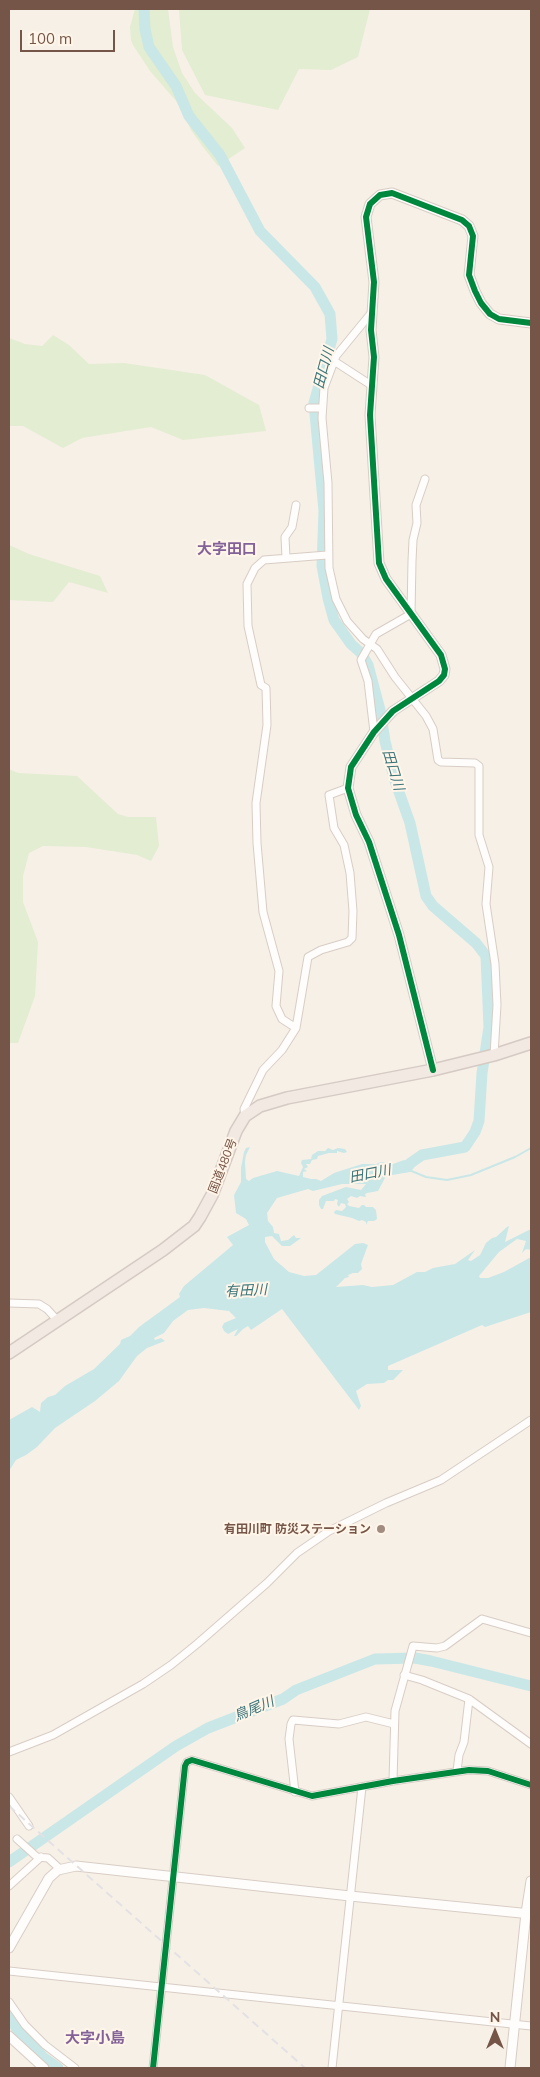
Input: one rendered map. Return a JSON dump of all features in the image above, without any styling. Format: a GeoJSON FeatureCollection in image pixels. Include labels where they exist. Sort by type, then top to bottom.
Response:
{"type":"FeatureCollection","features":[{"type":"Feature","properties":{"kind":"highway"},"geometry":{"type":"LineString","coordinates":[[245,1116],[260,1106],[288,1098],[433,1070],[492,1056],[531,1043]]}},
{"type":"Feature","properties":{"kind":"highway","name":"国道480号"},"geometry":{"type":"LineString","coordinates":[[9,1353],[163,1250],[194,1226],[212,1195],[230,1142],[245,1116]]}},
{"type":"Feature","properties":{"kind":"street"},"geometry":{"type":"LineString","coordinates":[[433,1070],[399,936],[369,842],[356,815],[348,788],[354,760],[376,729],[391,714],[442,678],[445,665],[442,655],[386,578],[379,563],[370,423],[374,357],[373,270],[366,214],[368,206],[376,198],[392,193],[465,222],[470,229],[473,241],[469,264],[470,280],[481,303],[490,314],[499,319],[531,323]]}},
{"type":"Feature","properties":{"kind":"street"},"geometry":{"type":"LineString","coordinates":[[372,312],[334,361],[324,388],[321,408],[328,483],[327,555],[330,578],[343,614],[352,628],[368,646],[377,649],[395,677],[426,716],[433,728],[440,762],[475,763],[479,766],[478,835],[489,867],[486,904],[495,964],[497,1005],[492,1056]]}},
{"type":"Feature","properties":{"kind":"street"},"geometry":{"type":"LineString","coordinates":[[334,361],[371,385]]}},
{"type":"Feature","properties":{"kind":"street"},"geometry":{"type":"LineString","coordinates":[[310,408],[321,408]]}},
{"type":"Feature","properties":{"kind":"street"},"geometry":{"type":"LineString","coordinates":[[411,614],[413,540],[417,528],[416,505],[425,479]]}},
{"type":"Feature","properties":{"kind":"street"},"geometry":{"type":"LineString","coordinates":[[286,558],[285,537],[292,527],[296,505]]}},
{"type":"Feature","properties":{"kind":"street"},"geometry":{"type":"LineString","coordinates":[[296,1028],[282,1019],[276,1006],[279,971],[263,912],[257,843],[256,804],[267,725],[266,688],[261,685],[248,626],[247,584],[255,568],[264,560],[327,555]]}},
{"type":"Feature","properties":{"kind":"street"},"geometry":{"type":"LineString","coordinates":[[376,729],[368,681],[361,658],[380,631],[411,614]]}},
{"type":"Feature","properties":{"kind":"street"},"geometry":{"type":"LineString","coordinates":[[245,1116],[244,1109],[263,1070],[282,1050],[296,1028],[308,957],[321,950],[348,942],[352,938],[354,911],[350,873],[344,845],[334,828],[328,795],[348,788]]}},
{"type":"Feature","properties":{"kind":"street"},"geometry":{"type":"LineString","coordinates":[[9,1303],[39,1304],[47,1309],[58,1321]]}},
{"type":"Feature","properties":{"kind":"street"},"geometry":{"type":"LineString","coordinates":[[9,1752],[53,1735],[143,1684],[171,1665],[198,1644],[267,1583],[297,1553],[329,1531],[386,1503],[441,1480],[531,1420]]}},
{"type":"Feature","properties":{"kind":"street"},"geometry":{"type":"LineString","coordinates":[[394,1781],[395,1711],[412,1647],[415,1645],[437,1648],[445,1646],[482,1619],[531,1633]]}},
{"type":"Feature","properties":{"kind":"street"},"geometry":{"type":"LineString","coordinates":[[404,1675],[422,1680],[469,1699],[531,1744]]}},
{"type":"Feature","properties":{"kind":"street"},"geometry":{"type":"LineString","coordinates":[[457,1772],[459,1755],[464,1742],[469,1699]]}},
{"type":"Feature","properties":{"kind":"street"},"geometry":{"type":"LineString","coordinates":[[295,1792],[289,1740],[293,1720],[339,1724],[366,1717],[394,1724]]}},
{"type":"Feature","properties":{"kind":"street"},"geometry":{"type":"LineString","coordinates":[[153,2068],[185,1766],[187,1762],[192,1760],[312,1796],[457,1772],[488,1771],[531,1785]]}},
{"type":"Feature","properties":{"kind":"street"},"geometry":{"type":"LineString","coordinates":[[332,2068],[362,1788]]}},
{"type":"Feature","properties":{"kind":"street"},"geometry":{"type":"LineString","coordinates":[[9,1797],[29,1826]]}},
{"type":"Feature","properties":{"kind":"street"},"geometry":{"type":"LineString","coordinates":[[17,1839],[37,1857],[48,1858],[60,1869]]}},
{"type":"Feature","properties":{"kind":"street"},"geometry":{"type":"LineString","coordinates":[[9,1886],[41,1857]]}},
{"type":"Feature","properties":{"kind":"street"},"geometry":{"type":"LineString","coordinates":[[9,1948],[45,1884],[60,1869],[76,1866],[528,1914]]}},
{"type":"Feature","properties":{"kind":"street"},"geometry":{"type":"LineString","coordinates":[[510,2068],[531,1881]]}},
{"type":"Feature","properties":{"kind":"street"},"geometry":{"type":"LineString","coordinates":[[9,1971],[531,2026]]}},
{"type":"Feature","properties":{"kind":"street"},"geometry":{"type":"LineString","coordinates":[[9,2002],[25,2025],[45,2045],[75,2068]]}},
{"type":"Feature","properties":{"kind":"street"},"geometry":{"type":"LineString","coordinates":[[9,2036],[44,2068]]}},
{"type":"Feature","properties":{"kind":"green space"},"geometry":{"type":"Polygon","coordinates":[[[135,9],[168,9],[173,47],[182,73],[195,93],[232,128],[245,148],[218,166],[191,130],[177,102],[150,71],[133,45],[130,27],[135,9]]]}},
{"type":"Feature","properties":{"kind":"green space"},"geometry":{"type":"Polygon","coordinates":[[[179,9],[370,9],[358,57],[331,70],[299,69],[278,110],[205,95],[182,50],[179,9]]]}},
{"type":"Feature","properties":{"kind":"green space"},"geometry":{"type":"Polygon","coordinates":[[[53,335],[69,345],[89,364],[124,363],[205,375],[259,405],[266,431],[183,440],[151,427],[82,438],[63,448],[23,426],[9,426],[9,338],[25,344],[42,346],[53,335]]]}},
{"type":"Feature","properties":{"kind":"green space"},"geometry":{"type":"Polygon","coordinates":[[[9,545],[29,554],[100,576],[108,593],[69,582],[53,602],[9,600],[9,545]]]}},
{"type":"Feature","properties":{"kind":"green space"},"geometry":{"type":"Polygon","coordinates":[[[9,769],[18,773],[77,776],[118,814],[128,817],[156,817],[159,846],[151,861],[137,855],[86,847],[43,846],[29,853],[23,876],[23,902],[38,942],[35,996],[18,1043],[9,1043],[9,769]]]}},
{"type":"Feature","properties":{"kind":"water","name":"有田川"},"geometry":{"type":"Polygon","coordinates":[[[250,1147],[245,1162],[246,1179],[249,1181],[277,1171],[299,1176],[303,1167],[302,1160],[311,1159],[312,1155],[318,1151],[325,1151],[328,1148],[333,1150],[338,1148],[345,1149],[347,1152],[337,1151],[337,1153],[318,1156],[310,1164],[306,1164],[308,1167],[304,1169],[307,1171],[303,1172],[303,1177],[321,1181],[334,1173],[362,1164],[381,1162],[393,1164],[404,1160],[407,1162],[408,1158],[416,1155],[417,1157],[414,1168],[410,1172],[386,1176],[378,1191],[365,1194],[366,1197],[360,1196],[357,1198],[351,1196],[347,1199],[349,1206],[359,1208],[364,1205],[366,1207],[373,1207],[376,1210],[377,1219],[368,1221],[366,1225],[366,1222],[362,1220],[359,1221],[335,1214],[336,1210],[342,1211],[346,1207],[345,1204],[341,1203],[339,1207],[337,1204],[338,1200],[326,1201],[323,1209],[321,1209],[319,1200],[322,1196],[346,1187],[361,1190],[366,1184],[342,1184],[313,1191],[308,1189],[277,1198],[267,1213],[268,1221],[273,1227],[274,1233],[279,1234],[281,1241],[288,1240],[294,1235],[296,1238],[301,1238],[290,1246],[282,1246],[272,1236],[265,1237],[265,1242],[274,1259],[289,1272],[304,1276],[316,1275],[355,1244],[363,1243],[368,1245],[361,1264],[362,1269],[358,1273],[348,1275],[349,1277],[345,1278],[336,1287],[393,1285],[417,1272],[425,1272],[433,1268],[455,1264],[475,1250],[468,1260],[471,1261],[480,1255],[486,1243],[509,1226],[505,1242],[531,1229],[531,1250],[526,1249],[522,1253],[526,1241],[517,1239],[499,1252],[479,1276],[480,1278],[488,1278],[504,1272],[531,1257],[531,1312],[485,1327],[482,1325],[388,1366],[388,1370],[403,1370],[393,1380],[388,1380],[384,1383],[367,1384],[356,1391],[361,1406],[359,1410],[282,1309],[251,1330],[248,1326],[236,1336],[234,1336],[238,1329],[228,1334],[222,1327],[224,1323],[236,1318],[229,1311],[204,1308],[188,1310],[173,1321],[164,1333],[154,1338],[155,1340],[161,1338],[165,1341],[147,1348],[137,1356],[119,1381],[95,1401],[55,1428],[37,1447],[16,1460],[9,1471],[9,1420],[32,1407],[40,1412],[41,1403],[48,1397],[55,1395],[65,1386],[94,1369],[120,1344],[121,1340],[130,1336],[139,1327],[180,1297],[179,1294],[184,1286],[233,1245],[227,1237],[249,1225],[246,1219],[236,1213],[234,1195],[241,1182],[244,1152],[246,1148],[250,1147]]]}},
{"type":"Feature","properties":{"kind":"waterway","name":"田口川"},"geometry":{"type":"LineString","coordinates":[[144,9],[145,29],[149,47],[176,86],[189,116],[220,155],[260,231],[315,287],[330,314],[332,339],[314,403],[324,511],[322,566],[328,598],[334,620],[351,644],[361,653],[368,665],[380,710],[394,778],[410,823],[426,896],[433,906],[476,943],[486,956],[489,1027],[482,1073],[479,1121],[475,1132],[465,1147],[422,1155],[405,1167]]}},
{"type":"Feature","properties":{"kind":"waterway"},"geometry":{"type":"LineString","coordinates":[[409,1170],[426,1177],[447,1180],[471,1175],[515,1157],[531,1148]]}},
{"type":"Feature","properties":{"kind":"waterway","name":"鳥尾川"},"geometry":{"type":"LineString","coordinates":[[9,1862],[176,1746],[208,1728],[283,1699],[296,1690],[375,1659],[415,1658],[531,1686]]}},
{"type":"Feature","properties":{"kind":"waterway"},"geometry":{"type":"LineString","coordinates":[[9,2017],[17,2029],[44,2058],[58,2068]]}},
{"type":"Feature","properties":{"kind":"railway"},"geometry":{"type":"LineString","coordinates":[[9,1806],[305,2068]]}},
{"type":"Feature","properties":{"kind":"cycle path"},"geometry":{"type":"LineString","coordinates":[[433,1070],[399,935],[369,842],[356,815],[348,788],[351,767],[374,732],[393,711],[439,681],[444,675],[445,669],[441,655],[386,579],[379,563],[370,415],[374,357],[371,330],[374,282],[366,217],[370,204],[380,195],[392,193],[462,220],[469,226],[473,236],[469,275],[481,303],[490,314],[499,319],[531,323]]}},
{"type":"Feature","properties":{"kind":"cycle path"},"geometry":{"type":"LineString","coordinates":[[153,2068],[185,1766],[187,1762],[192,1760],[312,1796],[393,1781],[469,1770],[488,1771],[531,1785]]}},
{"type":"Feature","properties":{"kind":"place","name":"有田川町 防災ステーション"},"geometry":{"type":"Point","coordinates":[381,1529]}},
{"type":"Feature","properties":{"kind":"district","name":"大字田口"},"geometry":{"type":"Point","coordinates":[227,549]}},
{"type":"Feature","properties":{"kind":"district","name":"大字小島"},"geometry":{"type":"Point","coordinates":[95,2038]}}]}
